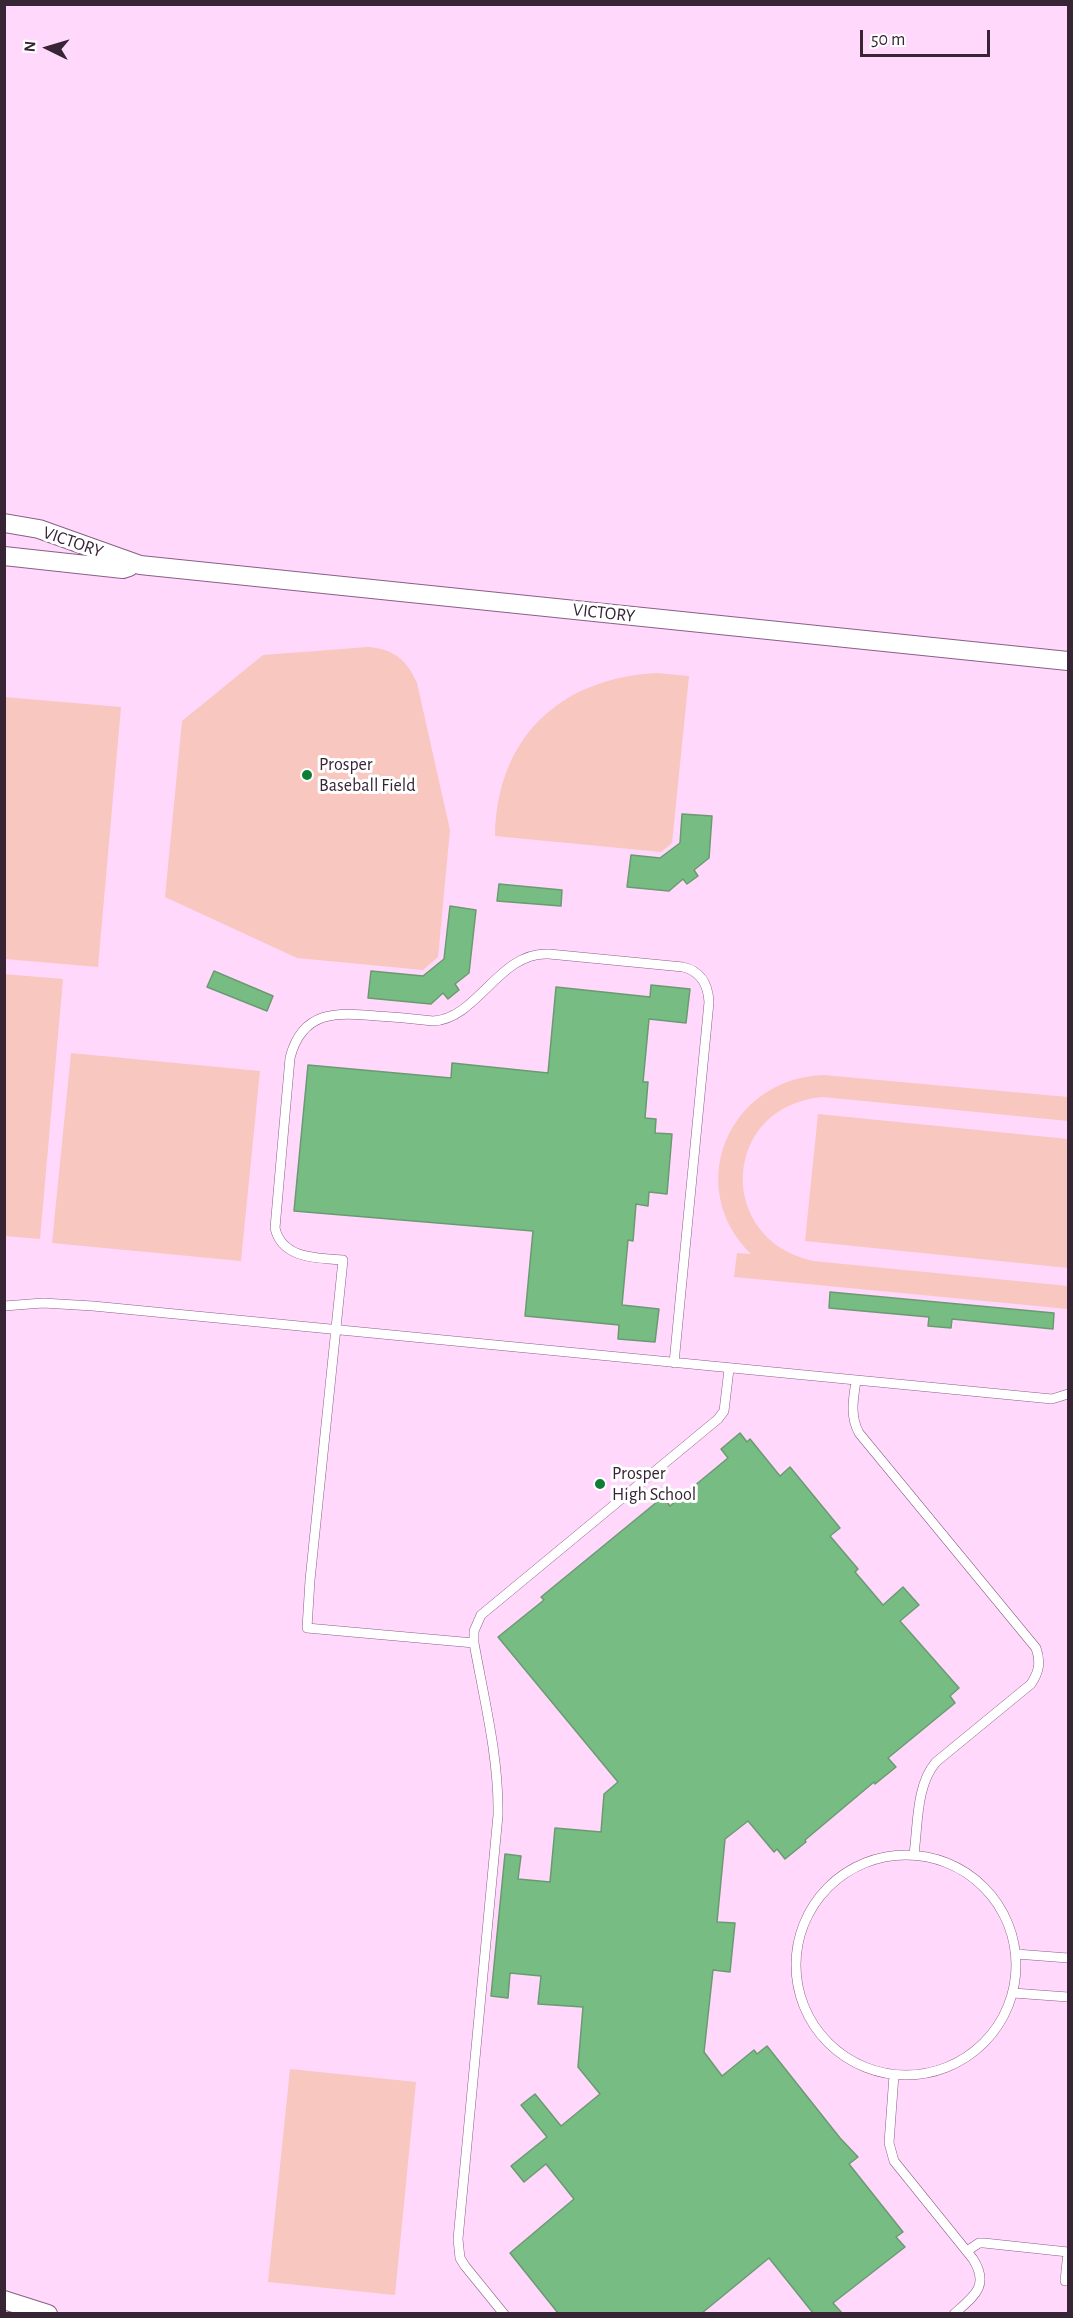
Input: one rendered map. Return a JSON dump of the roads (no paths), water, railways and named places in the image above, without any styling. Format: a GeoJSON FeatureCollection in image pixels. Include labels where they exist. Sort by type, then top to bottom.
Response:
{"type":"FeatureCollection","features":[{"type":"Feature","properties":{"kind":"street","name":"VICTORY"},"geometry":{"type":"LineString","coordinates":[[4,523],[39,530],[140,565],[1068,661]]}},
{"type":"Feature","properties":{"kind":"street","name":"VICTORY"},"geometry":{"type":"LineString","coordinates":[[4,556],[123,568],[140,565]]}},
{"type":"Feature","properties":{"kind":"street"},"geometry":{"type":"LineString","coordinates":[[4,2300],[48,2313]]}},
{"type":"Feature","properties":{"kind":"lane"},"geometry":{"type":"LineString","coordinates":[[474,1643],[308,1628],[310,1580],[343,1260],[294,1253],[281,1242],[275,1228],[290,1058],[296,1040],[307,1026],[324,1017],[344,1013],[434,1021],[447,1019],[518,961],[532,954],[690,968],[696,972],[706,986],[709,1002],[674,1362]]}},
{"type":"Feature","properties":{"kind":"lane"},"geometry":{"type":"LineString","coordinates":[[4,1306],[67,1304],[335,1328],[729,1369],[1052,1399],[1068,1395]]}},
{"type":"Feature","properties":{"kind":"lane"},"geometry":{"type":"LineString","coordinates":[[504,2313],[460,2258],[458,2239],[499,1795],[474,1643],[476,1623],[481,1615],[718,1419],[724,1410],[729,1369]]}},
{"type":"Feature","properties":{"kind":"lane"},"geometry":{"type":"LineString","coordinates":[[856,1381],[852,1410],[854,1423],[859,1433],[1036,1648],[1039,1657],[1039,1667],[1031,1684],[928,1771],[922,1793],[914,1854]]}},
{"type":"Feature","properties":{"kind":"lane"},"geometry":{"type":"LineString","coordinates":[[914,1854],[950,1863],[967,1872],[995,1899],[1012,1934],[1016,1954],[1013,1993],[996,2029],[967,2057],[950,2067],[930,2073],[894,2075],[871,2069],[849,2059],[818,2031],[806,2009],[799,1988],[797,1953],[805,1922],[816,1902],[832,1883],[848,1871],[868,1861],[891,1855],[914,1854]]}},
{"type":"Feature","properties":{"kind":"lane"},"geometry":{"type":"LineString","coordinates":[[1016,1954],[1068,1958]]}},
{"type":"Feature","properties":{"kind":"lane"},"geometry":{"type":"LineString","coordinates":[[1013,1993],[1068,1997]]}},
{"type":"Feature","properties":{"kind":"lane"},"geometry":{"type":"LineString","coordinates":[[894,2075],[889,2143],[894,2161],[967,2251],[979,2270],[980,2283],[977,2294],[954,2313]]}},
{"type":"Feature","properties":{"kind":"lane"},"geometry":{"type":"LineString","coordinates":[[967,2251],[979,2243],[984,2243],[1068,2252],[1065,2281],[1068,2281]]}},
{"type":"Feature","properties":{"kind":"place","name":"Prosper Baseball Field"},"geometry":{"type":"Point","coordinates":[307,775]}},
{"type":"Feature","properties":{"kind":"place","name":"Prosper High School"},"geometry":{"type":"Point","coordinates":[600,1484]}}]}
